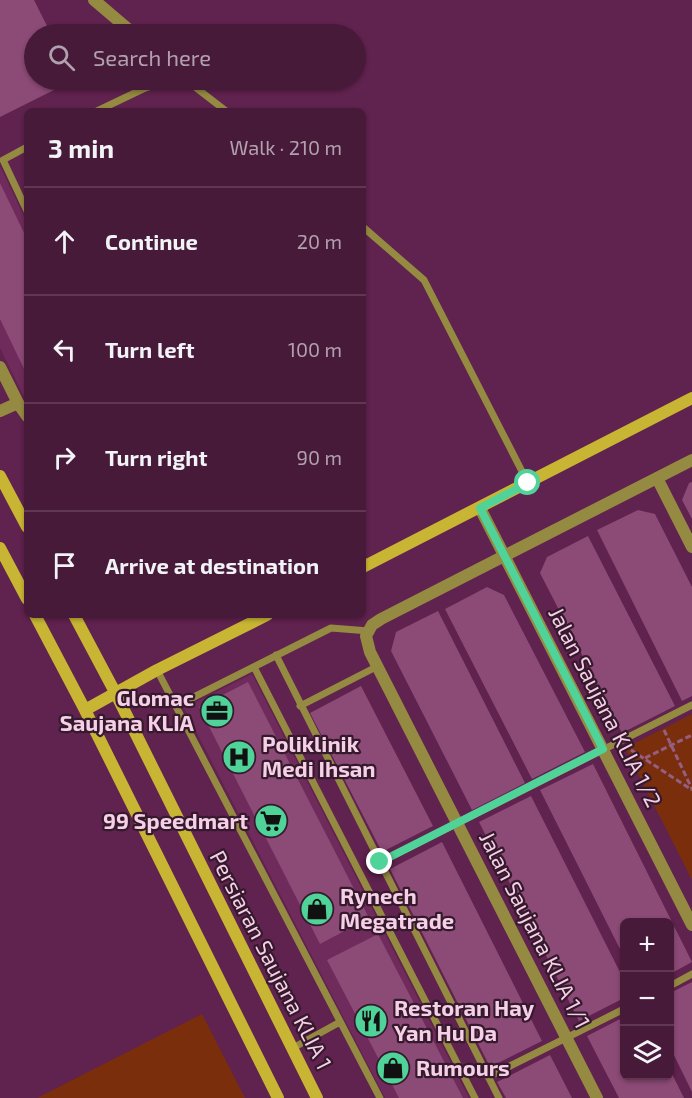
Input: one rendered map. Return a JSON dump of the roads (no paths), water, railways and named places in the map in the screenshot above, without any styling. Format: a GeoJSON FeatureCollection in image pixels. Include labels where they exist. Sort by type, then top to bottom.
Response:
{"type":"FeatureCollection","features":[{"type":"Feature","properties":{"kind":"street"},"geometry":{"type":"LineString","coordinates":[[94,0],[122,24]]}},
{"type":"Feature","properties":{"kind":"street"},"geometry":{"type":"LineString","coordinates":[[0,367],[24,412]]}},
{"type":"Feature","properties":{"kind":"street"},"geometry":{"type":"LineString","coordinates":[[366,565],[692,398]]}},
{"type":"Feature","properties":{"kind":"street"},"geometry":{"type":"LineString","coordinates":[[0,411],[18,403]]}},
{"type":"Feature","properties":{"kind":"street"},"geometry":{"type":"LineString","coordinates":[[369,631],[372,625],[381,619],[692,460]]}},
{"type":"Feature","properties":{"kind":"street"},"geometry":{"type":"LineString","coordinates":[[0,476],[24,521]]}},
{"type":"Feature","properties":{"kind":"street"},"geometry":{"type":"LineString","coordinates":[[657,478],[692,547]]}},
{"type":"Feature","properties":{"kind":"street","name":"Jalan Saujana KLIA 1/2"},"geometry":{"type":"LineString","coordinates":[[480,508],[692,925]]}},
{"type":"Feature","properties":{"kind":"street"},"geometry":{"type":"LineString","coordinates":[[0,548],[24,593]]}},
{"type":"Feature","properties":{"kind":"street"},"geometry":{"type":"LineString","coordinates":[[37,618],[85,710],[278,1098]]}},
{"type":"Feature","properties":{"kind":"street","name":"Persiaran Saujana KLIA 1"},"geometry":{"type":"LineString","coordinates":[[76,618],[116,693],[317,1098]]}},
{"type":"Feature","properties":{"kind":"street"},"geometry":{"type":"LineString","coordinates":[[85,710],[261,618]]}},
{"type":"Feature","properties":{"kind":"street","name":"Jalan Saujana KLIA 1/1"},"geometry":{"type":"LineString","coordinates":[[369,631],[366,636],[370,652],[597,1098]]}},
{"type":"Feature","properties":{"kind":"lane"},"geometry":{"type":"LineString","coordinates":[[103,108],[141,90]]}},
{"type":"Feature","properties":{"kind":"lane"},"geometry":{"type":"LineString","coordinates":[[199,90],[222,108]]}},
{"type":"Feature","properties":{"kind":"lane"},"geometry":{"type":"LineString","coordinates":[[24,148],[2,157],[24,205]]}},
{"type":"Feature","properties":{"kind":"lane"},"geometry":{"type":"LineString","coordinates":[[366,231],[424,280],[528,483]]}},
{"type":"Feature","properties":{"kind":"lane"},"geometry":{"type":"LineString","coordinates":[[176,706],[332,628],[369,631]]}},
{"type":"Feature","properties":{"kind":"lane"},"geometry":{"type":"LineString","coordinates":[[276,655],[499,1098]]}},
{"type":"Feature","properties":{"kind":"lane"},"geometry":{"type":"LineString","coordinates":[[300,706],[378,666]]}},
{"type":"Feature","properties":{"kind":"lane"},"geometry":{"type":"LineString","coordinates":[[254,667],[474,1098]]}},
{"type":"Feature","properties":{"kind":"lane"},"geometry":{"type":"LineString","coordinates":[[158,670],[380,1098]]}},
{"type":"Feature","properties":{"kind":"lane"},"geometry":{"type":"LineString","coordinates":[[380,862],[692,705]]}},
{"type":"Feature","properties":{"kind":"lane"},"geometry":{"type":"LineString","coordinates":[[674,983],[692,974]]}},
{"type":"Feature","properties":{"kind":"lane"},"geometry":{"type":"LineString","coordinates":[[488,1077],[620,1011]]}},
{"type":"Feature","properties":{"kind":"lane"},"geometry":{"type":"LineString","coordinates":[[291,1048],[340,1022]]}},
{"type":"Feature","properties":{"kind":"place","name":"Glomac Saujana KLIA"},"geometry":{"type":"Point","coordinates":[217,711]}},
{"type":"Feature","properties":{"kind":"place","name":"Poliklinik Medi Ihsan"},"geometry":{"type":"Point","coordinates":[239,757]}},
{"type":"Feature","properties":{"kind":"place","name":"99 Speedmart"},"geometry":{"type":"Point","coordinates":[271,821]}},
{"type":"Feature","properties":{"kind":"place","name":"Rynech Megatrade"},"geometry":{"type":"Point","coordinates":[317,909]}},
{"type":"Feature","properties":{"kind":"place","name":"Restoran Hay Yan Hu Da"},"geometry":{"type":"Point","coordinates":[371,1021]}},
{"type":"Feature","properties":{"kind":"place","name":"Rumours"},"geometry":{"type":"Point","coordinates":[393,1068]}}]}
